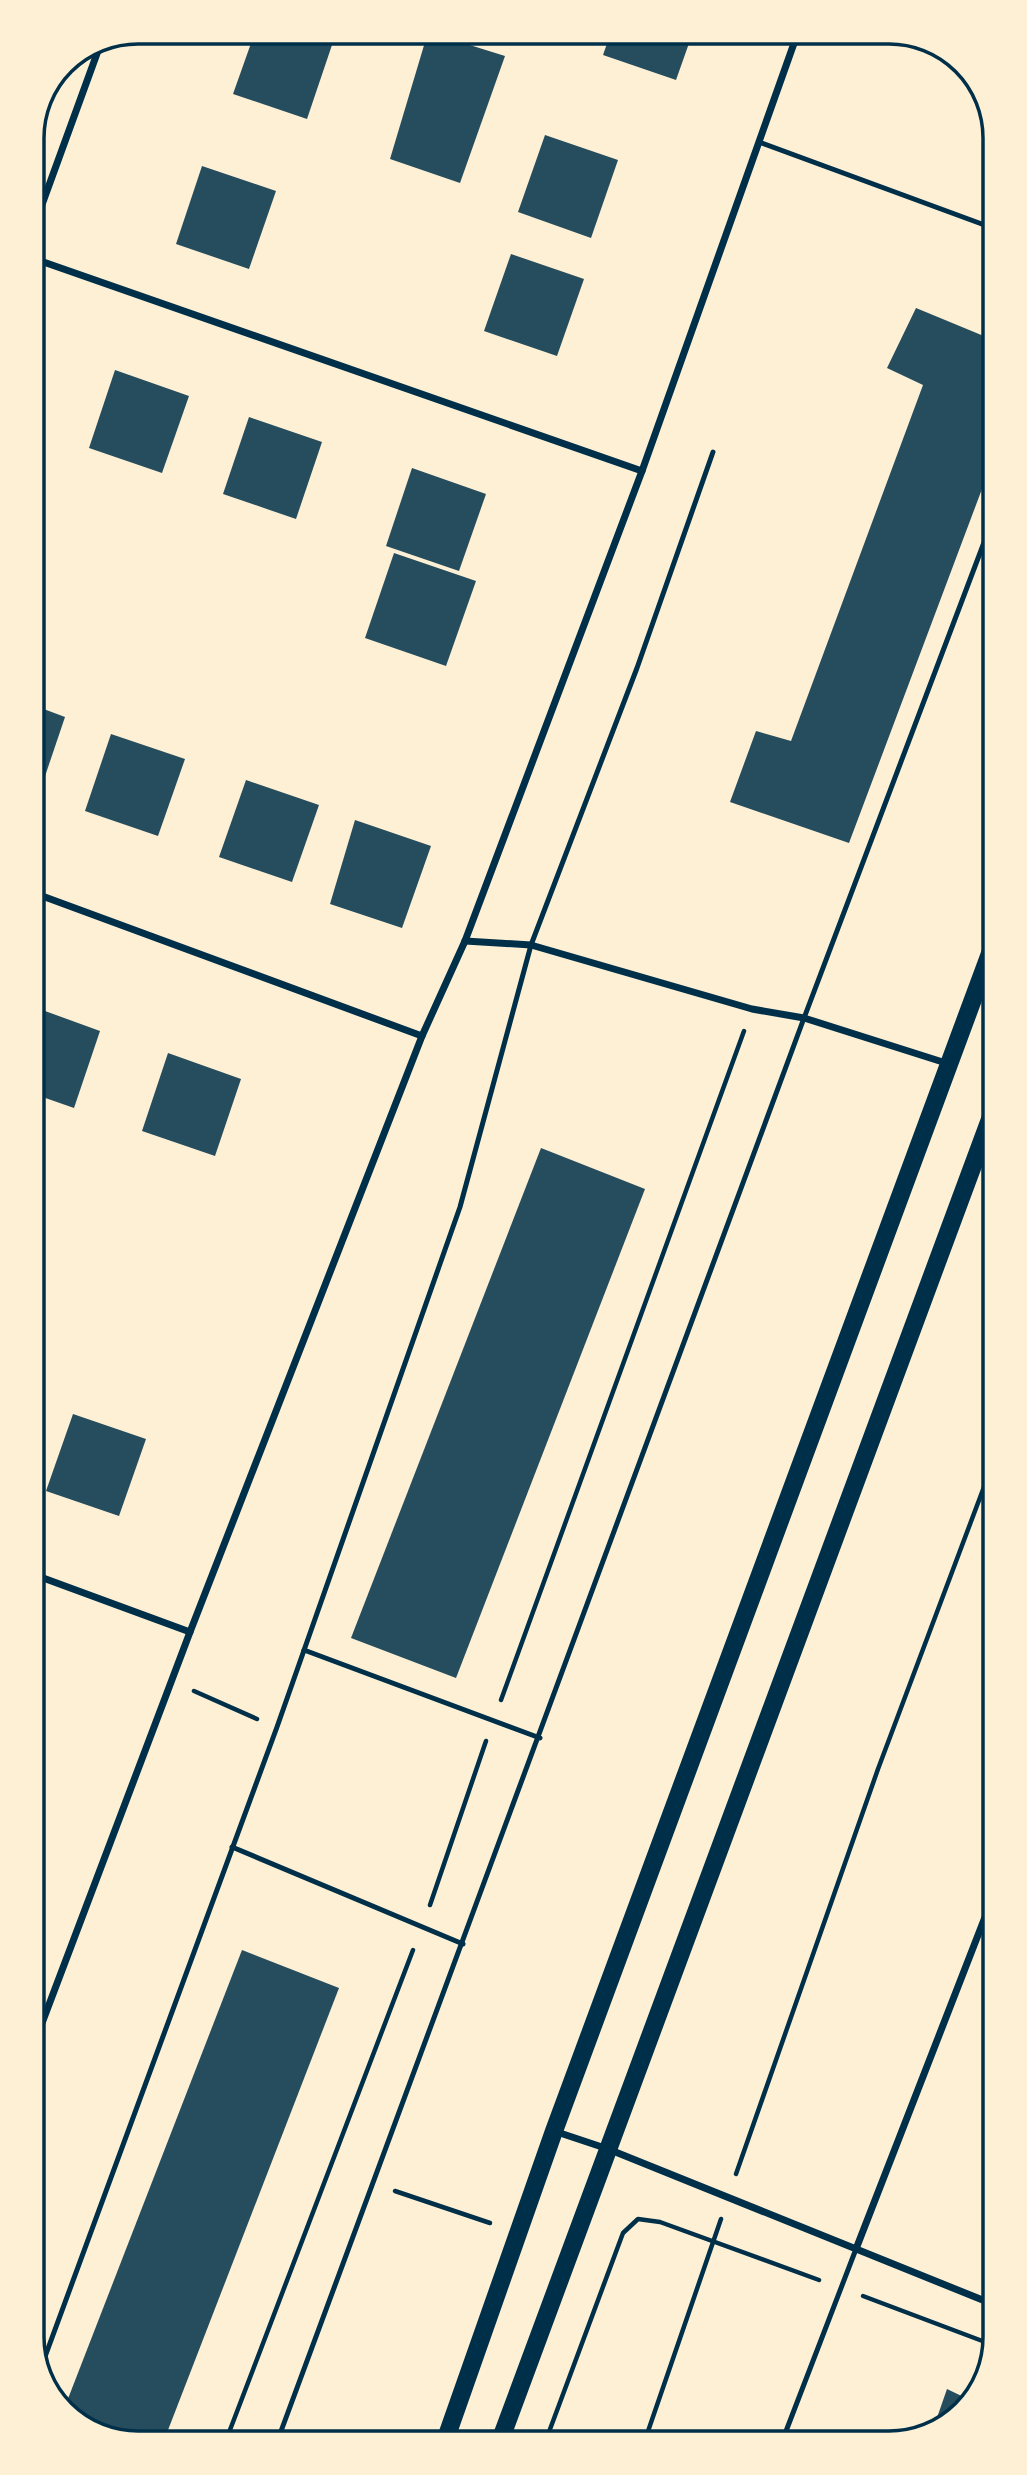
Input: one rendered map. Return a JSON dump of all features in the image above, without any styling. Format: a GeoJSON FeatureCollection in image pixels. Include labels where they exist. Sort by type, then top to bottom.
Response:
{"type":"FeatureCollection","features":[{"type":"Feature","properties":{"kind":"main road"},"geometry":{"type":"LineString","coordinates":[[449,2431],[554,2131],[983,973]]}},
{"type":"Feature","properties":{"kind":"main road"},"geometry":{"type":"LineString","coordinates":[[504,2431],[983,1138]]}},
{"type":"Feature","properties":{"kind":"street"},"geometry":{"type":"LineString","coordinates":[[44,2018],[190,1632],[422,1036],[465,941],[642,471],[794,44]]}},
{"type":"Feature","properties":{"kind":"street"},"geometry":{"type":"LineString","coordinates":[[44,199],[97,54]]}},
{"type":"Feature","properties":{"kind":"street"},"geometry":{"type":"LineString","coordinates":[[44,262],[642,471]]}},
{"type":"Feature","properties":{"kind":"street"},"geometry":{"type":"LineString","coordinates":[[44,897],[422,1036]]}},
{"type":"Feature","properties":{"kind":"street"},"geometry":{"type":"LineString","coordinates":[[465,941],[531,945],[752,1009],[804,1018],[950,1064]]}},
{"type":"Feature","properties":{"kind":"street"},"geometry":{"type":"LineString","coordinates":[[44,1578],[190,1632]]}},
{"type":"Feature","properties":{"kind":"street"},"geometry":{"type":"LineString","coordinates":[[856,2249],[983,1922]]}},
{"type":"Feature","properties":{"kind":"street"},"geometry":{"type":"LineString","coordinates":[[554,2131],[728,2197],[983,2300]]}},
{"type":"Feature","properties":{"kind":"lane"},"geometry":{"type":"LineString","coordinates":[[758,142],[983,224]]}},
{"type":"Feature","properties":{"kind":"lane"},"geometry":{"type":"LineString","coordinates":[[46,2352],[304,1650],[460,1207],[531,945],[637,668],[713,452]]}},
{"type":"Feature","properties":{"kind":"lane"},"geometry":{"type":"LineString","coordinates":[[281,2431],[540,1738],[804,1018],[983,545]]}},
{"type":"Feature","properties":{"kind":"lane"},"geometry":{"type":"LineString","coordinates":[[304,1650],[540,1738]]}},
{"type":"Feature","properties":{"kind":"lane"},"geometry":{"type":"LineString","coordinates":[[232,1847],[463,1944]]}},
{"type":"Feature","properties":{"kind":"lane"},"geometry":{"type":"LineString","coordinates":[[786,2431],[844,2289],[856,2249]]}},
{"type":"Feature","properties":{"kind":"path"},"geometry":{"type":"LineString","coordinates":[[648,2431],[878,1769],[983,1490]]}},
{"type":"Feature","properties":{"kind":"path"},"geometry":{"type":"LineString","coordinates":[[172,1681],[276,1727]]}},
{"type":"Feature","properties":{"kind":"path"},"geometry":{"type":"LineString","coordinates":[[373,2184],[520,2233]]}},
{"type":"Feature","properties":{"kind":"path"},"geometry":{"type":"LineString","coordinates":[[550,2431],[623,2233],[638,2219],[660,2222],[983,2341]]}},
{"type":"Feature","properties":{"kind":"building"},"geometry":{"type":"Polygon","coordinates":[[[251,44],[332,44],[307,119],[233,94],[251,44]]]}},
{"type":"Feature","properties":{"kind":"building"},"geometry":{"type":"Polygon","coordinates":[[[424,44],[466,44],[505,56],[460,183],[390,159],[424,44]]]}},
{"type":"Feature","properties":{"kind":"building"},"geometry":{"type":"Polygon","coordinates":[[[607,44],[689,44],[676,80],[603,55],[607,44]]]}},
{"type":"Feature","properties":{"kind":"building"},"geometry":{"type":"Polygon","coordinates":[[[545,135],[618,160],[591,238],[518,212],[545,135]]]}},
{"type":"Feature","properties":{"kind":"building"},"geometry":{"type":"Polygon","coordinates":[[[202,166],[276,191],[249,269],[176,244],[202,166]]]}},
{"type":"Feature","properties":{"kind":"building"},"geometry":{"type":"Polygon","coordinates":[[[511,254],[584,279],[557,356],[484,331],[511,254]]]}},
{"type":"Feature","properties":{"kind":"building"},"geometry":{"type":"Polygon","coordinates":[[[916,308],[983,336],[983,486],[849,843],[730,802],[756,731],[791,741],[923,385],[887,368],[916,308]]]}},
{"type":"Feature","properties":{"kind":"building"},"geometry":{"type":"Polygon","coordinates":[[[115,370],[189,396],[162,473],[89,448],[115,370]]]}},
{"type":"Feature","properties":{"kind":"building"},"geometry":{"type":"Polygon","coordinates":[[[249,417],[322,442],[296,519],[223,494],[249,417]]]}},
{"type":"Feature","properties":{"kind":"building"},"geometry":{"type":"Polygon","coordinates":[[[412,468],[486,494],[459,571],[386,546],[412,468]]]}},
{"type":"Feature","properties":{"kind":"building"},"geometry":{"type":"Polygon","coordinates":[[[394,553],[476,581],[446,666],[365,638],[394,553]]]}},
{"type":"Feature","properties":{"kind":"building"},"geometry":{"type":"Polygon","coordinates":[[[44,709],[65,717],[44,779],[44,709]]]}},
{"type":"Feature","properties":{"kind":"building"},"geometry":{"type":"Polygon","coordinates":[[[111,734],[185,759],[158,836],[85,811],[111,734]]]}},
{"type":"Feature","properties":{"kind":"building"},"geometry":{"type":"Polygon","coordinates":[[[246,780],[319,805],[292,882],[219,857],[246,780]]]}},
{"type":"Feature","properties":{"kind":"building"},"geometry":{"type":"Polygon","coordinates":[[[355,820],[431,846],[402,928],[330,904],[355,820]]]}},
{"type":"Feature","properties":{"kind":"building"},"geometry":{"type":"Polygon","coordinates":[[[44,1011],[100,1031],[74,1108],[44,1098],[44,1011]]]}},
{"type":"Feature","properties":{"kind":"building"},"geometry":{"type":"Polygon","coordinates":[[[168,1053],[241,1079],[215,1156],[142,1131],[168,1053]]]}},
{"type":"Feature","properties":{"kind":"building"},"geometry":{"type":"Polygon","coordinates":[[[541,1148],[645,1189],[456,1678],[351,1638],[541,1148]]]}},
{"type":"Feature","properties":{"kind":"building"},"geometry":{"type":"Polygon","coordinates":[[[73,1414],[146,1439],[119,1516],[46,1491],[73,1414]]]}},
{"type":"Feature","properties":{"kind":"building"},"geometry":{"type":"Polygon","coordinates":[[[242,1950],[339,1988],[168,2431],[132,2431],[102,2424],[81,2412],[68,2400],[242,1950]]]}},
{"type":"Feature","properties":{"kind":"building"},"geometry":{"type":"Polygon","coordinates":[[[947,2389],[962,2396],[951,2408],[937,2418],[947,2389]]]}}]}
